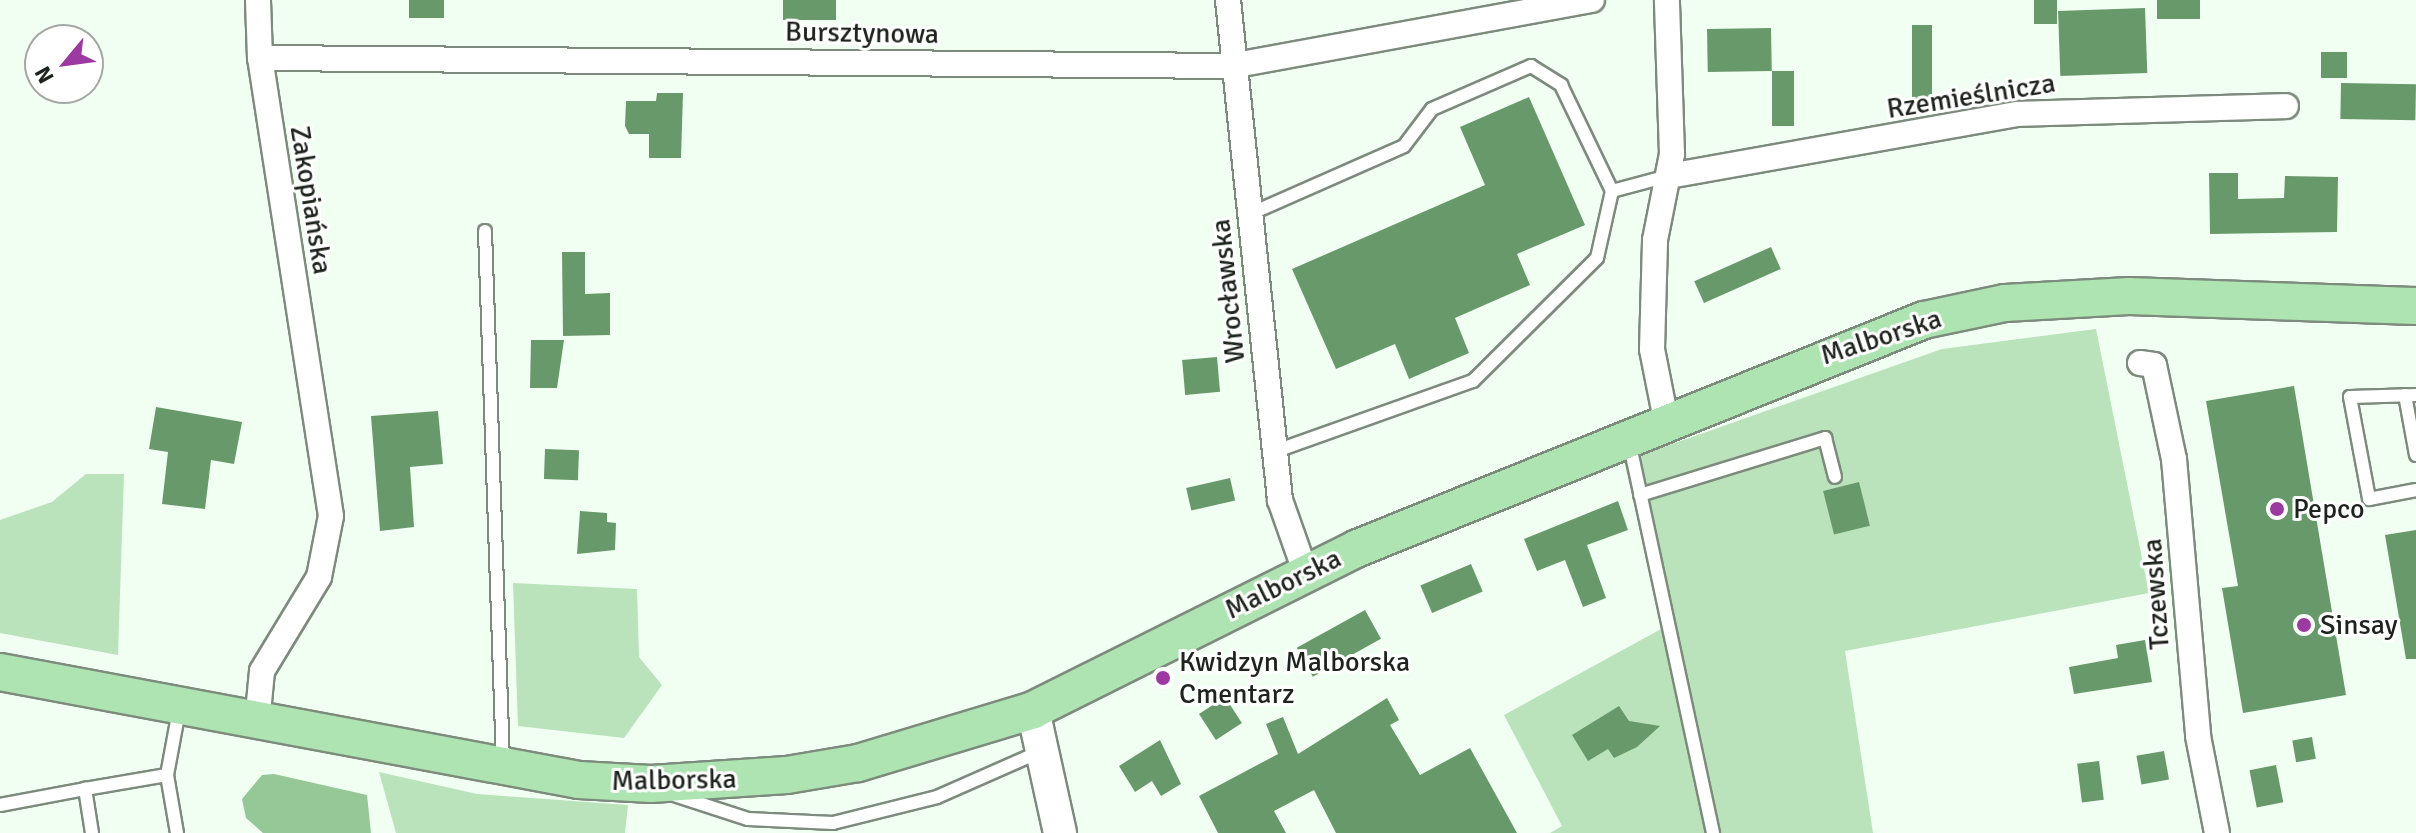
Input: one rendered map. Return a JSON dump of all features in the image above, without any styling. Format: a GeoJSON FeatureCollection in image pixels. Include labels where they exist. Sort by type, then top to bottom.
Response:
{"type":"FeatureCollection","features":[{"type":"Feature","properties":{"kind":"main road","name":"Malborska"},"geometry":{"type":"LineString","coordinates":[[0,672],[503,770],[651,784],[858,763],[1033,710],[1305,571],[1848,345],[2005,303],[2129,296],[2416,306]]}},
{"type":"Feature","properties":{"kind":"street","name":"Zakopiańska"},"geometry":{"type":"LineString","coordinates":[[257,723],[262,671],[330,547],[260,58],[258,0]]}},
{"type":"Feature","properties":{"kind":"street","name":"Wrocławska"},"geometry":{"type":"LineString","coordinates":[[1228,0],[1231,66],[1285,530],[1305,571]]}},
{"type":"Feature","properties":{"kind":"street","name":"Bursztynowa"},"geometry":{"type":"LineString","coordinates":[[260,58],[1231,66],[1592,0]]}},
{"type":"Feature","properties":{"kind":"street"},"geometry":{"type":"LineString","coordinates":[[1666,420],[1652,349],[1655,240],[1669,176],[1667,0]]}},
{"type":"Feature","properties":{"kind":"street","name":"Rzemieślnicza"},"geometry":{"type":"LineString","coordinates":[[1669,176],[2018,114],[2286,106]]}},
{"type":"Feature","properties":{"kind":"street","name":"Tczewska"},"geometry":{"type":"LineString","coordinates":[[2140,363],[2154,365],[2174,459],[2198,736],[2217,833]]}},
{"type":"Feature","properties":{"kind":"street"},"geometry":{"type":"LineString","coordinates":[[1033,710],[1046,749],[1060,833]]}},
{"type":"Feature","properties":{"kind":"lane"},"geometry":{"type":"LineString","coordinates":[[1250,214],[1404,146],[1432,109],[1531,66],[1561,85],[1612,191],[1597,258],[1491,367],[1439,396],[1276,451]]}},
{"type":"Feature","properties":{"kind":"lane"},"geometry":{"type":"LineString","coordinates":[[1612,191],[1669,176]]}},
{"type":"Feature","properties":{"kind":"lane"},"geometry":{"type":"LineString","coordinates":[[485,231],[503,770]]}},
{"type":"Feature","properties":{"kind":"lane"},"geometry":{"type":"LineString","coordinates":[[2416,455],[2410,395],[2350,397],[2369,499],[2416,490]]}},
{"type":"Feature","properties":{"kind":"lane"},"geometry":{"type":"LineString","coordinates":[[1627,436],[1713,833]]}},
{"type":"Feature","properties":{"kind":"lane"},"geometry":{"type":"LineString","coordinates":[[1640,495],[1825,438],[1835,477]]}},
{"type":"Feature","properties":{"kind":"lane"},"geometry":{"type":"LineString","coordinates":[[177,833],[167,775],[180,707]]}},
{"type":"Feature","properties":{"kind":"lane"},"geometry":{"type":"LineString","coordinates":[[651,784],[690,806],[811,825],[937,797],[1046,749]]}},
{"type":"Feature","properties":{"kind":"lane"},"geometry":{"type":"LineString","coordinates":[[0,805],[167,775]]}},
{"type":"Feature","properties":{"kind":"lane"},"geometry":{"type":"LineString","coordinates":[[85,789],[92,833]]}},
{"type":"Feature","properties":{"kind":"shaded area"},"geometry":{"type":"Polygon","coordinates":[[[2096,329],[2149,593],[1845,651],[1873,833],[1550,833],[1562,826],[1504,715],[1663,628],[1624,461],[1942,349],[2096,329]]]}},
{"type":"Feature","properties":{"kind":"shaded area"},"geometry":{"type":"Polygon","coordinates":[[[86,474],[124,474],[118,655],[0,633],[0,520],[52,502],[86,474]]]}},
{"type":"Feature","properties":{"kind":"shaded area"},"geometry":{"type":"Polygon","coordinates":[[[513,583],[637,589],[639,657],[662,685],[624,738],[518,726],[513,583]]]}},
{"type":"Feature","properties":{"kind":"shaded area"},"geometry":{"type":"Polygon","coordinates":[[[379,772],[477,794],[628,805],[625,833],[396,833],[379,772]]]}},
{"type":"Feature","properties":{"kind":"shaded area"},"geometry":{"type":"Polygon","coordinates":[[[274,774],[367,795],[371,833],[263,833],[246,818],[242,799],[262,775],[274,774]]]}},
{"type":"Feature","properties":{"kind":"building"},"geometry":{"type":"Polygon","coordinates":[[[409,0],[444,0],[444,18],[409,18],[409,0]]]}},
{"type":"Feature","properties":{"kind":"building"},"geometry":{"type":"Polygon","coordinates":[[[783,0],[836,0],[836,20],[783,20],[783,0]]]}},
{"type":"Feature","properties":{"kind":"building"},"geometry":{"type":"Polygon","coordinates":[[[2034,0],[2057,0],[2057,24],[2034,24],[2034,0]]]}},
{"type":"Feature","properties":{"kind":"building"},"geometry":{"type":"Polygon","coordinates":[[[2157,0],[2200,0],[2200,19],[2157,19],[2157,0]]]}},
{"type":"Feature","properties":{"kind":"building"},"geometry":{"type":"Polygon","coordinates":[[[2145,8],[2147,73],[2060,76],[2058,11],[2145,8]]]}},
{"type":"Feature","properties":{"kind":"building"},"geometry":{"type":"Polygon","coordinates":[[[1912,25],[1932,25],[1932,106],[1912,106],[1912,25]]]}},
{"type":"Feature","properties":{"kind":"building"},"geometry":{"type":"Polygon","coordinates":[[[1771,28],[1772,71],[1708,72],[1707,29],[1771,28]]]}},
{"type":"Feature","properties":{"kind":"building"},"geometry":{"type":"Polygon","coordinates":[[[2321,52],[2347,52],[2347,78],[2321,78],[2321,52]]]}},
{"type":"Feature","properties":{"kind":"building"},"geometry":{"type":"Polygon","coordinates":[[[1772,71],[1794,71],[1794,126],[1772,126],[1772,71]]]}},
{"type":"Feature","properties":{"kind":"building"},"geometry":{"type":"Polygon","coordinates":[[[2341,83],[2416,84],[2415,120],[2340,119],[2341,83]]]}},
{"type":"Feature","properties":{"kind":"building"},"geometry":{"type":"Polygon","coordinates":[[[657,93],[683,93],[681,158],[649,158],[649,134],[629,134],[625,126],[626,101],[656,101],[657,93]]]}},
{"type":"Feature","properties":{"kind":"building"},"geometry":{"type":"Polygon","coordinates":[[[1529,97],[1585,225],[1517,254],[1530,285],[1455,318],[1469,353],[1409,379],[1395,344],[1336,369],[1292,269],[1485,185],[1460,127],[1529,97]]]}},
{"type":"Feature","properties":{"kind":"building"},"geometry":{"type":"Polygon","coordinates":[[[2209,173],[2238,173],[2238,199],[2284,198],[2285,176],[2338,177],[2337,232],[2210,234],[2209,173]]]}},
{"type":"Feature","properties":{"kind":"building"},"geometry":{"type":"Polygon","coordinates":[[[1771,247],[1781,269],[1704,303],[1694,281],[1771,247]]]}},
{"type":"Feature","properties":{"kind":"building"},"geometry":{"type":"Polygon","coordinates":[[[562,252],[585,252],[585,294],[610,293],[610,335],[563,336],[562,252]]]}},
{"type":"Feature","properties":{"kind":"building"},"geometry":{"type":"Polygon","coordinates":[[[531,340],[564,340],[557,388],[530,388],[531,340]]]}},
{"type":"Feature","properties":{"kind":"building"},"geometry":{"type":"Polygon","coordinates":[[[1217,357],[1220,392],[1185,395],[1182,360],[1217,357]]]}},
{"type":"Feature","properties":{"kind":"building"},"geometry":{"type":"Polygon","coordinates":[[[2294,386],[2346,695],[2243,713],[2222,588],[2238,586],[2206,401],[2294,386]]]}},
{"type":"Feature","properties":{"kind":"building"},"geometry":{"type":"Polygon","coordinates":[[[156,407],[242,422],[234,464],[211,460],[205,509],[162,504],[168,452],[149,449],[156,407]]]}},
{"type":"Feature","properties":{"kind":"building"},"geometry":{"type":"Polygon","coordinates":[[[438,411],[443,464],[410,467],[414,527],[380,531],[371,416],[438,411]]]}},
{"type":"Feature","properties":{"kind":"building"},"geometry":{"type":"Polygon","coordinates":[[[545,449],[579,450],[578,480],[544,479],[545,449]]]}},
{"type":"Feature","properties":{"kind":"building"},"geometry":{"type":"Polygon","coordinates":[[[1230,478],[1235,500],[1191,511],[1186,488],[1230,478]]]}},
{"type":"Feature","properties":{"kind":"building"},"geometry":{"type":"Polygon","coordinates":[[[1859,482],[1870,526],[1834,535],[1823,491],[1859,482]]]}},
{"type":"Feature","properties":{"kind":"building"},"geometry":{"type":"Polygon","coordinates":[[[1618,501],[1628,530],[1587,545],[1606,598],[1583,607],[1565,560],[1537,571],[1524,539],[1618,501]]]}},
{"type":"Feature","properties":{"kind":"building"},"geometry":{"type":"Polygon","coordinates":[[[580,511],[607,513],[607,522],[616,523],[615,550],[577,554],[580,511]]]}},
{"type":"Feature","properties":{"kind":"building"},"geometry":{"type":"Polygon","coordinates":[[[2416,530],[2416,659],[2406,659],[2385,535],[2416,530]]]}},
{"type":"Feature","properties":{"kind":"building"},"geometry":{"type":"Polygon","coordinates":[[[1471,564],[1483,592],[1432,613],[1420,585],[1471,564]]]}},
{"type":"Feature","properties":{"kind":"building"},"geometry":{"type":"Polygon","coordinates":[[[1365,610],[1381,639],[1313,677],[1297,648],[1365,610]]]}},
{"type":"Feature","properties":{"kind":"building"},"geometry":{"type":"Polygon","coordinates":[[[2145,640],[2152,682],[2074,694],[2069,667],[2118,658],[2116,645],[2145,640]]]}},
{"type":"Feature","properties":{"kind":"building"},"geometry":{"type":"Polygon","coordinates":[[[1225,697],[1242,723],[1216,740],[1199,714],[1225,697]]]}},
{"type":"Feature","properties":{"kind":"building"},"geometry":{"type":"Polygon","coordinates":[[[1387,698],[1399,720],[1390,725],[1420,775],[1470,748],[1517,833],[1336,833],[1314,790],[1274,811],[1286,833],[1218,833],[1199,796],[1278,754],[1266,724],[1283,717],[1298,754],[1387,698]]]}},
{"type":"Feature","properties":{"kind":"building"},"geometry":{"type":"Polygon","coordinates":[[[1619,706],[1629,721],[1660,726],[1637,747],[1614,758],[1608,749],[1588,761],[1572,735],[1619,706]]]}},
{"type":"Feature","properties":{"kind":"building"},"geometry":{"type":"Polygon","coordinates":[[[2312,737],[2316,759],[2296,762],[2292,740],[2312,737]]]}},
{"type":"Feature","properties":{"kind":"building"},"geometry":{"type":"Polygon","coordinates":[[[1160,740],[1181,784],[1161,796],[1152,781],[1135,792],[1119,766],[1160,740]]]}},
{"type":"Feature","properties":{"kind":"building"},"geometry":{"type":"Polygon","coordinates":[[[2164,751],[2169,780],[2141,784],[2136,756],[2164,751]]]}},
{"type":"Feature","properties":{"kind":"building"},"geometry":{"type":"Polygon","coordinates":[[[2099,761],[2104,800],[2082,802],[2077,764],[2099,761]]]}},
{"type":"Feature","properties":{"kind":"building"},"geometry":{"type":"Polygon","coordinates":[[[2276,765],[2283,802],[2257,807],[2249,770],[2276,765]]]}},
{"type":"Feature","properties":{"kind":"place","name":"Pepco"},"geometry":{"type":"Point","coordinates":[2277,509]}},
{"type":"Feature","properties":{"kind":"place","name":"Sinsay"},"geometry":{"type":"Point","coordinates":[2304,625]}},
{"type":"Feature","properties":{"kind":"place","name":"Kwidzyn Malborska Cmentarz"},"geometry":{"type":"Point","coordinates":[1163,678]}}]}
